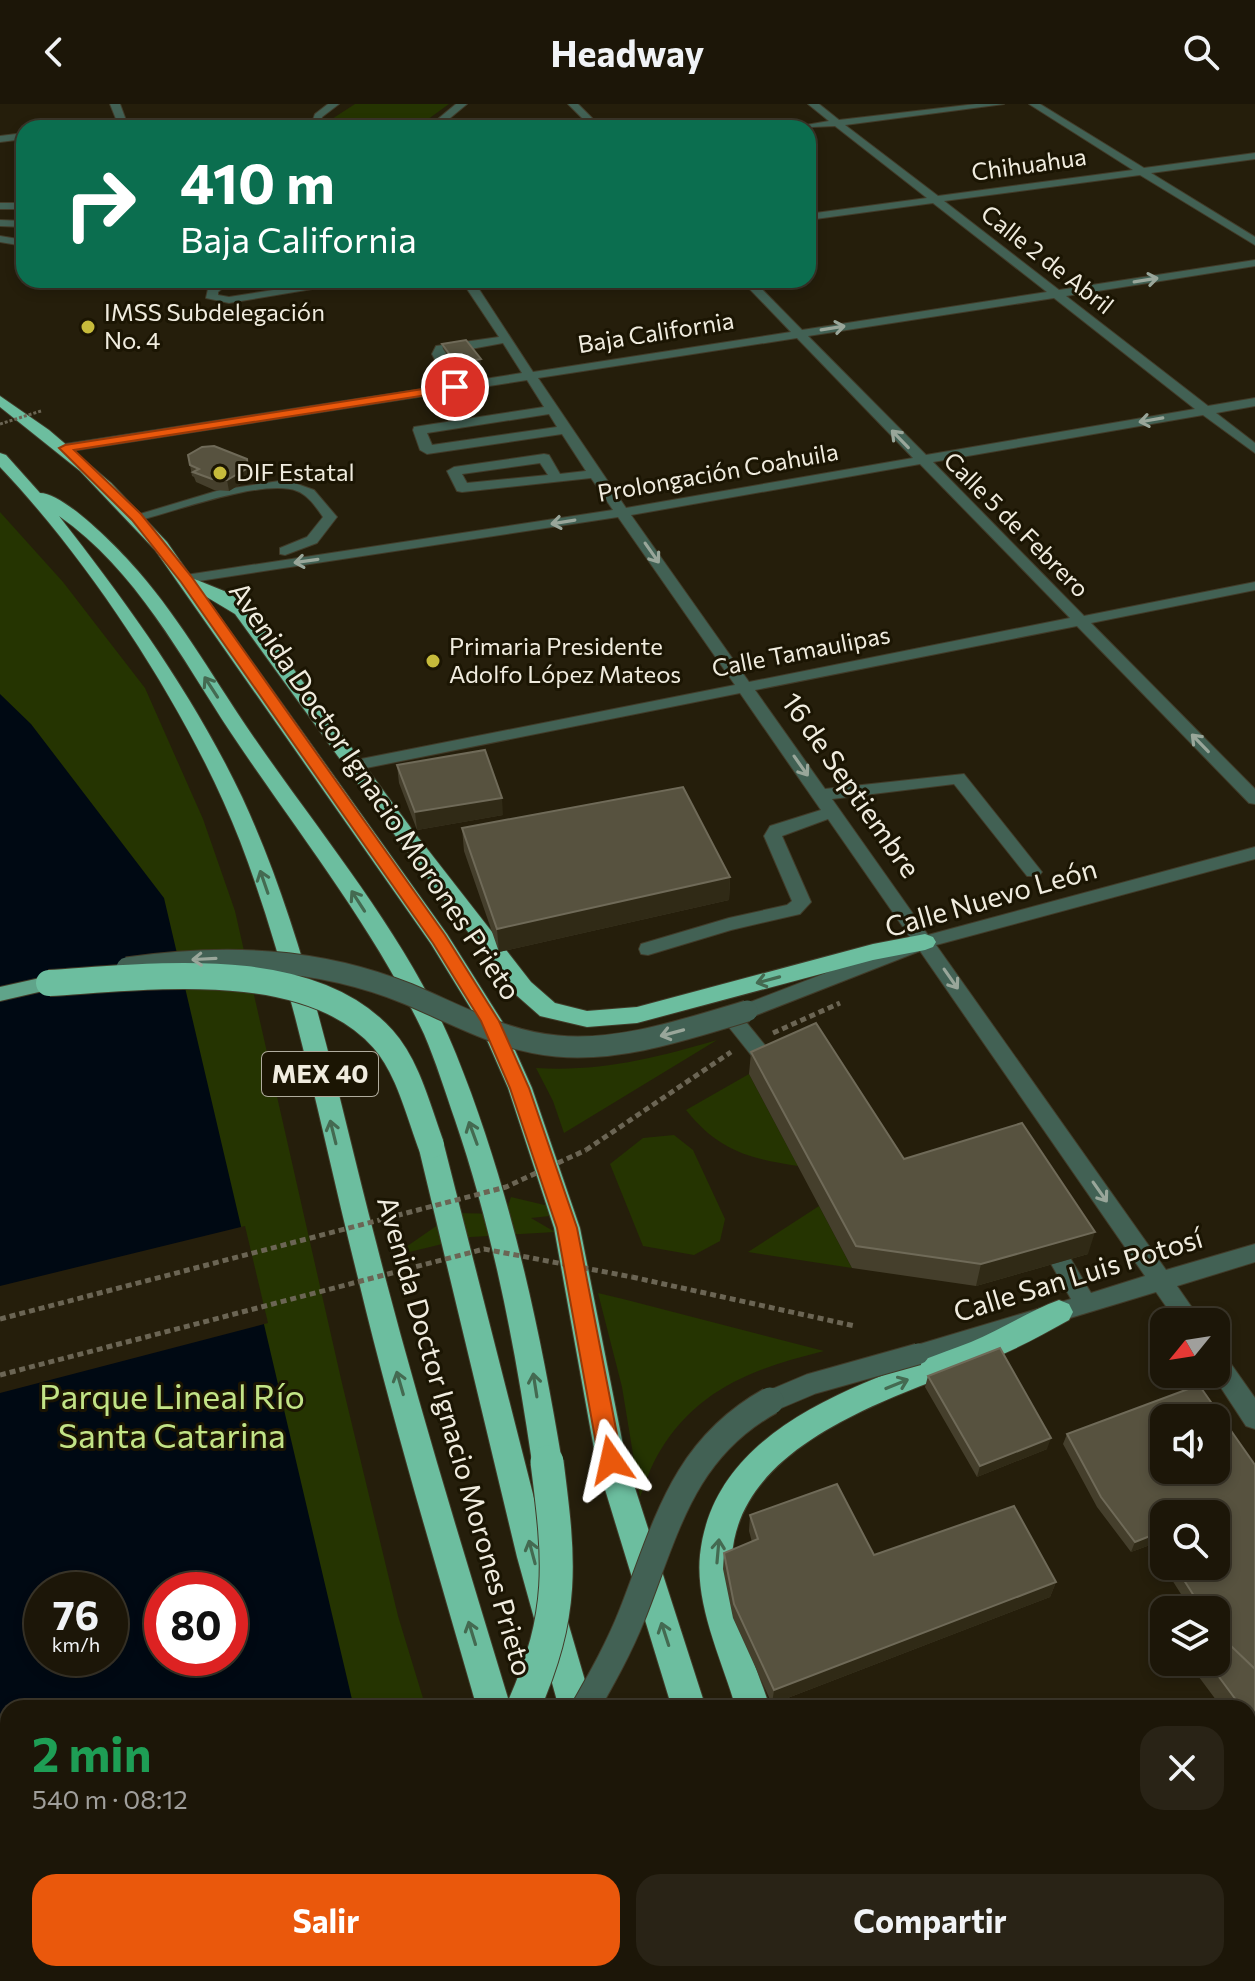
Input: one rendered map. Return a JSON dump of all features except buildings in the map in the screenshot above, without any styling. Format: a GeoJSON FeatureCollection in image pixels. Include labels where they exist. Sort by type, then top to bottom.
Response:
{"type":"FeatureCollection","features":[{"type":"Feature","properties":{"kind":"highway","name":"Avenida Doctor Ignacio Morones Prieto"},"geometry":{"type":"LineString","coordinates":[[0,400],[65,448],[137,517],[187,581],[439,939],[490,1021],[520,1088],[567,1228],[611,1460],[686,1700]]}},
{"type":"Feature","properties":{"kind":"highway","name":"Avenida Doctor Ignacio Morones Prieto"},"geometry":{"type":"LineString","coordinates":[[0,458],[32,490],[120,608],[194,724],[237,810],[265,883],[308,1026],[380,1315],[492,1700]]}},
{"type":"Feature","properties":{"kind":"highway"},"geometry":{"type":"LineString","coordinates":[[32,490],[71,514],[100,539],[158,605],[356,898],[396,960],[433,1028],[481,1157],[515,1284],[531,1358],[547,1462],[560,1563],[556,1618],[540,1672],[527,1700]]}},
{"type":"Feature","properties":{"kind":"highway"},"geometry":{"type":"LineString","coordinates":[[187,581],[223,597],[241,610],[523,988],[548,1010],[587,1019],[637,1015],[873,952],[925,942]]}},
{"type":"Feature","properties":{"kind":"highway"},"geometry":{"type":"LineString","coordinates":[[49,983],[172,978],[228,980],[305,991],[338,1003],[364,1019],[384,1040],[399,1064],[431,1145],[533,1557],[574,1700]]}},
{"type":"Feature","properties":{"kind":"highway"},"geometry":{"type":"LineString","coordinates":[[751,1700],[719,1589],[716,1555],[723,1518],[735,1491],[752,1468],[790,1437],[834,1412],[1073,1308]]}},
{"type":"Feature","properties":{"kind":"main road"},"geometry":{"type":"LineString","coordinates":[[0,994],[49,983]]}},
{"type":"Feature","properties":{"kind":"street"},"geometry":{"type":"LineString","coordinates":[[317,120],[334,104]]}},
{"type":"Feature","properties":{"kind":"street"},"geometry":{"type":"LineString","coordinates":[[442,120],[462,104]]}},
{"type":"Feature","properties":{"kind":"street"},"geometry":{"type":"LineString","coordinates":[[573,104],[589,120]]}},
{"type":"Feature","properties":{"kind":"street","name":"Calle 2 de Abril"},"geometry":{"type":"LineString","coordinates":[[813,104],[1255,449]]}},
{"type":"Feature","properties":{"kind":"street"},"geometry":{"type":"LineString","coordinates":[[816,125],[999,104]]}},
{"type":"Feature","properties":{"kind":"street"},"geometry":{"type":"LineString","coordinates":[[1034,104],[1255,242]]}},
{"type":"Feature","properties":{"kind":"street","name":"Chihuahua"},"geometry":{"type":"LineString","coordinates":[[816,216],[1255,156]]}},
{"type":"Feature","properties":{"kind":"street","name":"Baja California"},"geometry":{"type":"LineString","coordinates":[[65,448],[1255,263]]}},
{"type":"Feature","properties":{"kind":"street"},"geometry":{"type":"LineString","coordinates":[[217,288],[210,294],[212,298],[229,300],[308,288]]}},
{"type":"Feature","properties":{"kind":"street","name":"16 de Septiembre"},"geometry":{"type":"LineString","coordinates":[[472,288],[595,474],[1180,1308]]}},
{"type":"Feature","properties":{"kind":"street","name":"Calle 5 de Febrero"},"geometry":{"type":"LineString","coordinates":[[755,288],[1255,799]]}},
{"type":"Feature","properties":{"kind":"street"},"geometry":{"type":"LineString","coordinates":[[455,387],[438,351],[507,339]]}},
{"type":"Feature","properties":{"kind":"street","name":"Prolongación Coahuila"},"geometry":{"type":"LineString","coordinates":[[187,581],[624,512],[1255,402]]}},
{"type":"Feature","properties":{"kind":"street"},"geometry":{"type":"LineString","coordinates":[[554,409],[419,430],[427,450],[567,429]]}},
{"type":"Feature","properties":{"kind":"street"},"geometry":{"type":"LineString","coordinates":[[557,479],[544,458],[454,471],[462,488],[557,479],[595,474]]}},
{"type":"Feature","properties":{"kind":"street"},"geometry":{"type":"LineString","coordinates":[[137,517],[270,483],[298,485],[311,493],[330,517],[321,535],[312,542],[285,551]]}},
{"type":"Feature","properties":{"kind":"street","name":"Calle Tamaulipas"},"geometry":{"type":"LineString","coordinates":[[356,765],[1255,586]]}},
{"type":"Feature","properties":{"kind":"street"},"geometry":{"type":"LineString","coordinates":[[821,795],[958,778],[1033,872]]}},
{"type":"Feature","properties":{"kind":"street"},"geometry":{"type":"LineString","coordinates":[[648,949],[729,924],[793,910],[802,902],[773,836],[776,830],[833,812]]}},
{"type":"Feature","properties":{"kind":"street","name":"Calle Nuevo León"},"geometry":{"type":"LineString","coordinates":[[49,983],[159,963],[208,958],[296,963],[374,982],[495,1034],[534,1043],[577,1047],[624,1044],[671,1034],[739,1013],[925,942],[1255,853]]}},
{"type":"Feature","properties":{"kind":"street"},"geometry":{"type":"LineString","coordinates":[[739,1013],[770,1065]]}},
{"type":"Feature","properties":{"kind":"street","name":"Calle San Luis Potosí"},"geometry":{"type":"LineString","coordinates":[[589,1700],[620,1645],[667,1520],[705,1448],[724,1430],[754,1410],[788,1394],[1255,1253]]}},
{"type":"Feature","properties":{"kind":"street"},"geometry":{"type":"LineString","coordinates":[[1061,1262],[1073,1308]]}},
{"type":"Feature","properties":{"kind":"street"},"geometry":{"type":"LineString","coordinates":[[1230,1381],[1255,1418]]}},
{"type":"Feature","properties":{"kind":"path"},"geometry":{"type":"LineString","coordinates":[[0,424],[41,411]]}},
{"type":"Feature","properties":{"kind":"path"},"geometry":{"type":"LineString","coordinates":[[0,1319],[506,1187],[586,1150],[729,1052]]}},
{"type":"Feature","properties":{"kind":"path"},"geometry":{"type":"LineString","coordinates":[[0,1375],[484,1249],[632,1277],[855,1326]]}},
{"type":"Feature","properties":{"kind":"green space"},"geometry":{"type":"Polygon","coordinates":[[[355,104],[449,104],[427,120],[330,120],[355,104]]]}},
{"type":"Feature","properties":{"kind":"green space","name":"Parque Lineal Río Santa Catarina"},"geometry":{"type":"Polygon","coordinates":[[[0,512],[63,582],[145,688],[203,819],[235,911],[398,1616],[424,1700],[0,1700],[0,512]]]}},
{"type":"Feature","properties":{"kind":"green space"},"geometry":{"type":"Polygon","coordinates":[[[717,1040],[564,1133],[553,1101],[536,1068],[605,1066],[672,1053],[717,1040]]]}},
{"type":"Feature","properties":{"kind":"green space"},"geometry":{"type":"Polygon","coordinates":[[[749,1074],[798,1166],[749,1156],[723,1144],[686,1110],[749,1074]]]}},
{"type":"Feature","properties":{"kind":"green space"},"geometry":{"type":"Polygon","coordinates":[[[674,1135],[693,1150],[725,1219],[720,1241],[694,1255],[643,1246],[610,1164],[643,1138],[674,1135]]]}},
{"type":"Feature","properties":{"kind":"green space"},"geometry":{"type":"Polygon","coordinates":[[[511,1197],[578,1213],[531,1218],[555,1232],[471,1237],[393,1256],[455,1213],[505,1214],[511,1197]]]}},
{"type":"Feature","properties":{"kind":"green space"},"geometry":{"type":"Polygon","coordinates":[[[819,1206],[852,1268],[748,1252],[819,1206]]]}},
{"type":"Feature","properties":{"kind":"green space"},"geometry":{"type":"Polygon","coordinates":[[[598,1293],[824,1351],[752,1374],[711,1396],[692,1411],[657,1456],[640,1497],[622,1387],[598,1293]]]}},
{"type":"Feature","properties":{"kind":"shaded area","name":"Parque Lineal Río Santa Catarina"},"geometry":{"type":"Polygon","coordinates":[[[0,694],[31,724],[164,898],[352,1700],[0,1700],[0,694]]]}},
{"type":"Feature","properties":{"kind":"pier"},"geometry":{"type":"Polygon","coordinates":[[[245,1226],[268,1323],[0,1393],[0,1286],[245,1226]]]}},
{"type":"Feature","properties":{"kind":"place","name":"IMSS Subdelegación No. 4"},"geometry":{"type":"Point","coordinates":[88,327]}},
{"type":"Feature","properties":{"kind":"place","name":"DIF Estatal"},"geometry":{"type":"Point","coordinates":[220,473]}},
{"type":"Feature","properties":{"kind":"place","name":"Primaria Presidente Adolfo López Mateos"},"geometry":{"type":"Point","coordinates":[433,661]}},
{"type":"Feature","properties":{"kind":"route"},"geometry":{"type":"LineString","coordinates":[[455,387],[65,448],[137,517],[186,579],[439,939],[490,1021],[520,1088],[567,1228],[611,1460]]}}]}
